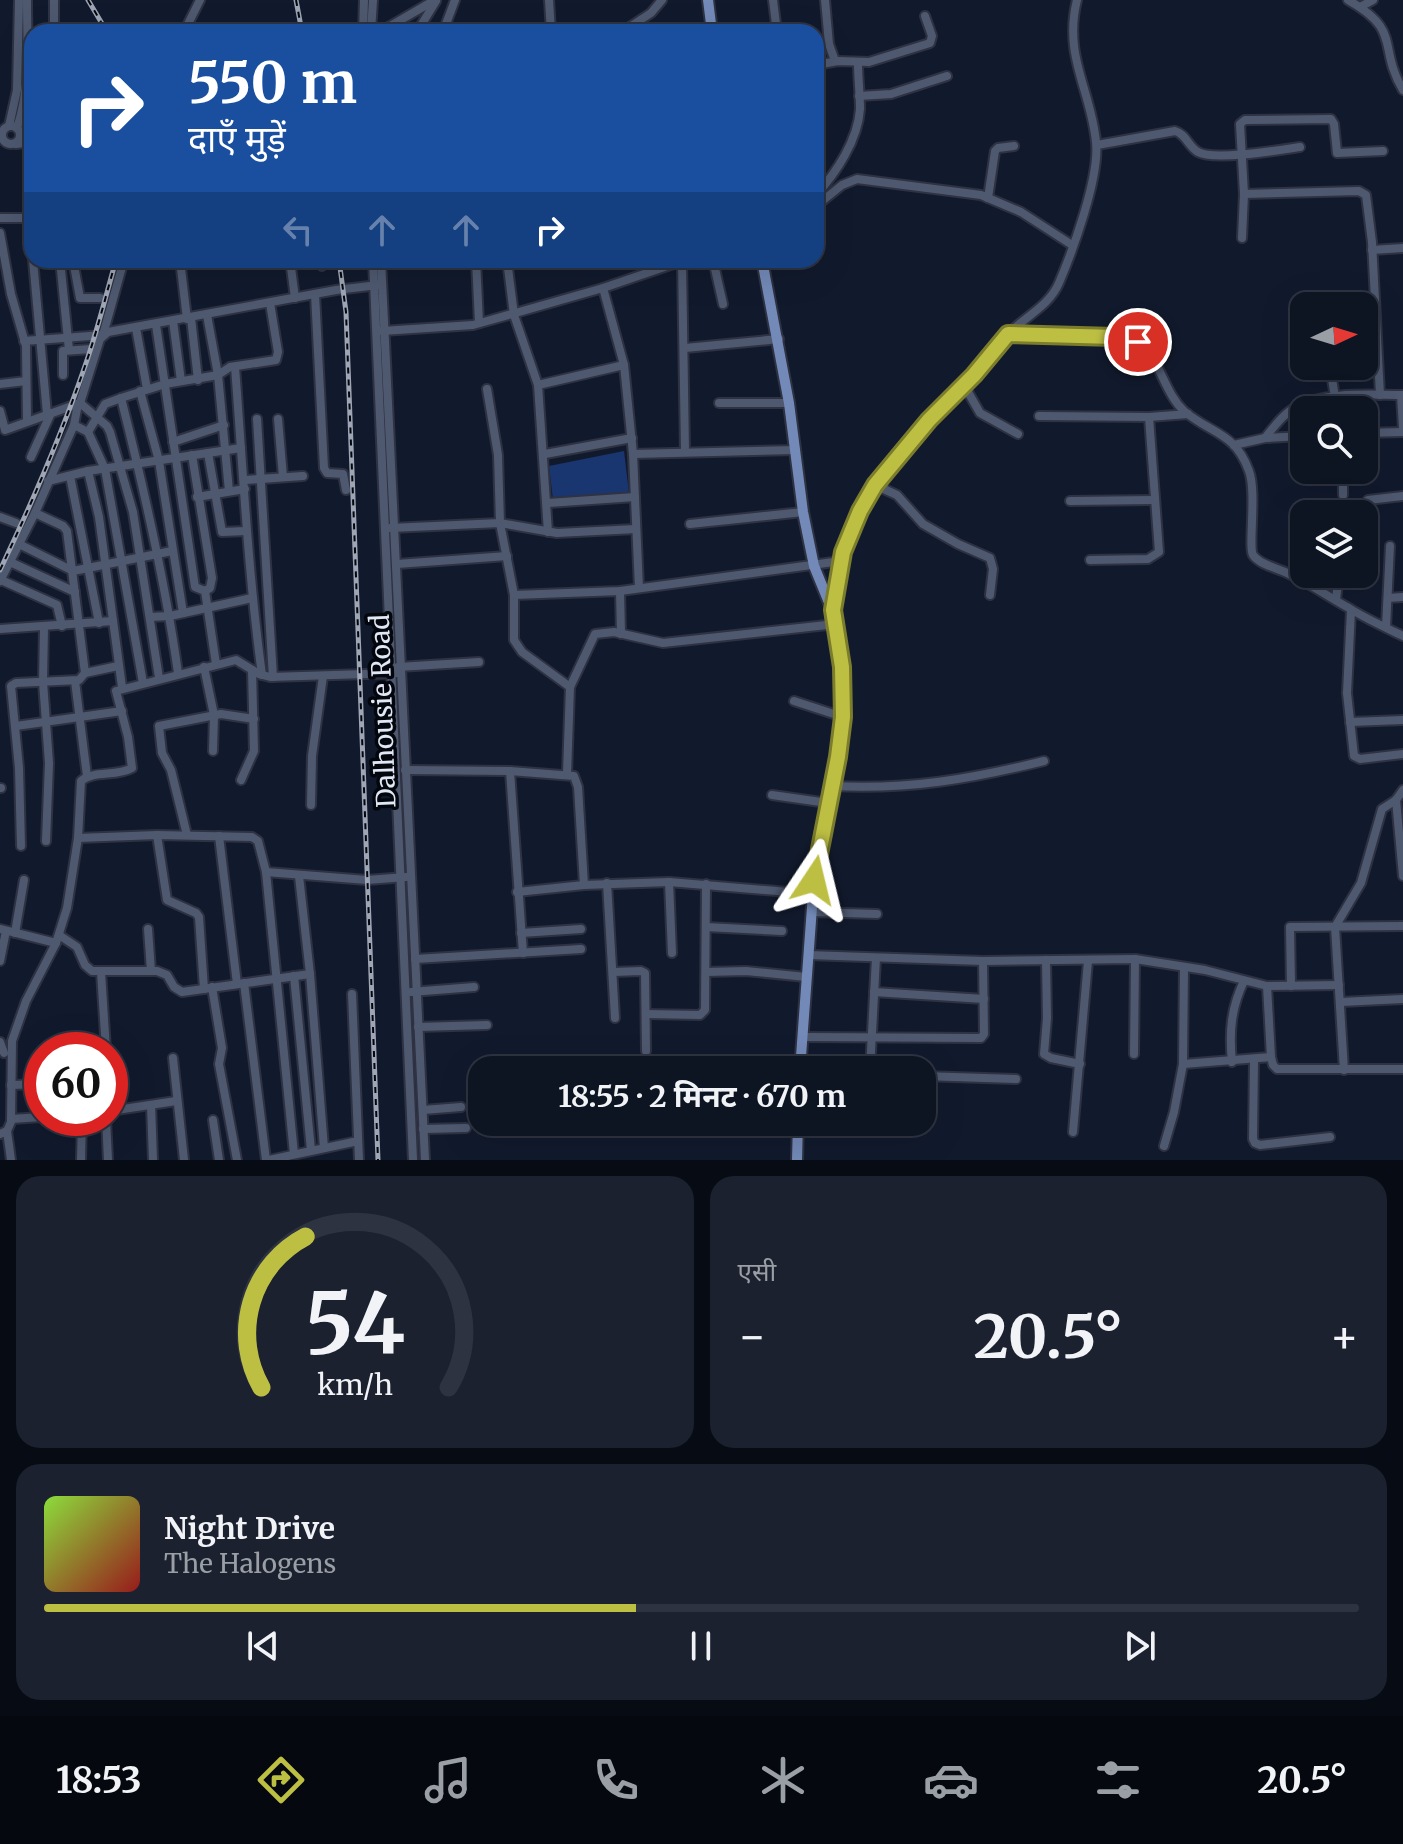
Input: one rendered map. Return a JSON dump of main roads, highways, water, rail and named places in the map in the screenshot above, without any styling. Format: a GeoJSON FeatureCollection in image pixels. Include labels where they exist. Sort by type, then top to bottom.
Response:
{"type":"FeatureCollection","features":[{"type":"Feature","properties":{"kind":"main road"},"geometry":{"type":"LineString","coordinates":[[708,0],[711,24]]}},
{"type":"Feature","properties":{"kind":"main road"},"geometry":{"type":"LineString","coordinates":[[764,268],[779,339],[803,512],[814,566],[833,610],[843,686],[843,717],[812,894],[801,1056]]}},
{"type":"Feature","properties":{"kind":"main road"},"geometry":{"type":"LineString","coordinates":[[797,1160],[798,1136]]}},
{"type":"Feature","properties":{"kind":"railway"},"geometry":{"type":"LineString","coordinates":[[88,0],[102,24]]}},
{"type":"Feature","properties":{"kind":"railway"},"geometry":{"type":"LineString","coordinates":[[296,0],[300,24]]}},
{"type":"Feature","properties":{"kind":"railway"},"geometry":{"type":"LineString","coordinates":[[0,570],[66,418],[114,268]]}},
{"type":"Feature","properties":{"kind":"railway"},"geometry":{"type":"LineString","coordinates":[[340,268],[346,312],[378,1160]]}}]}
